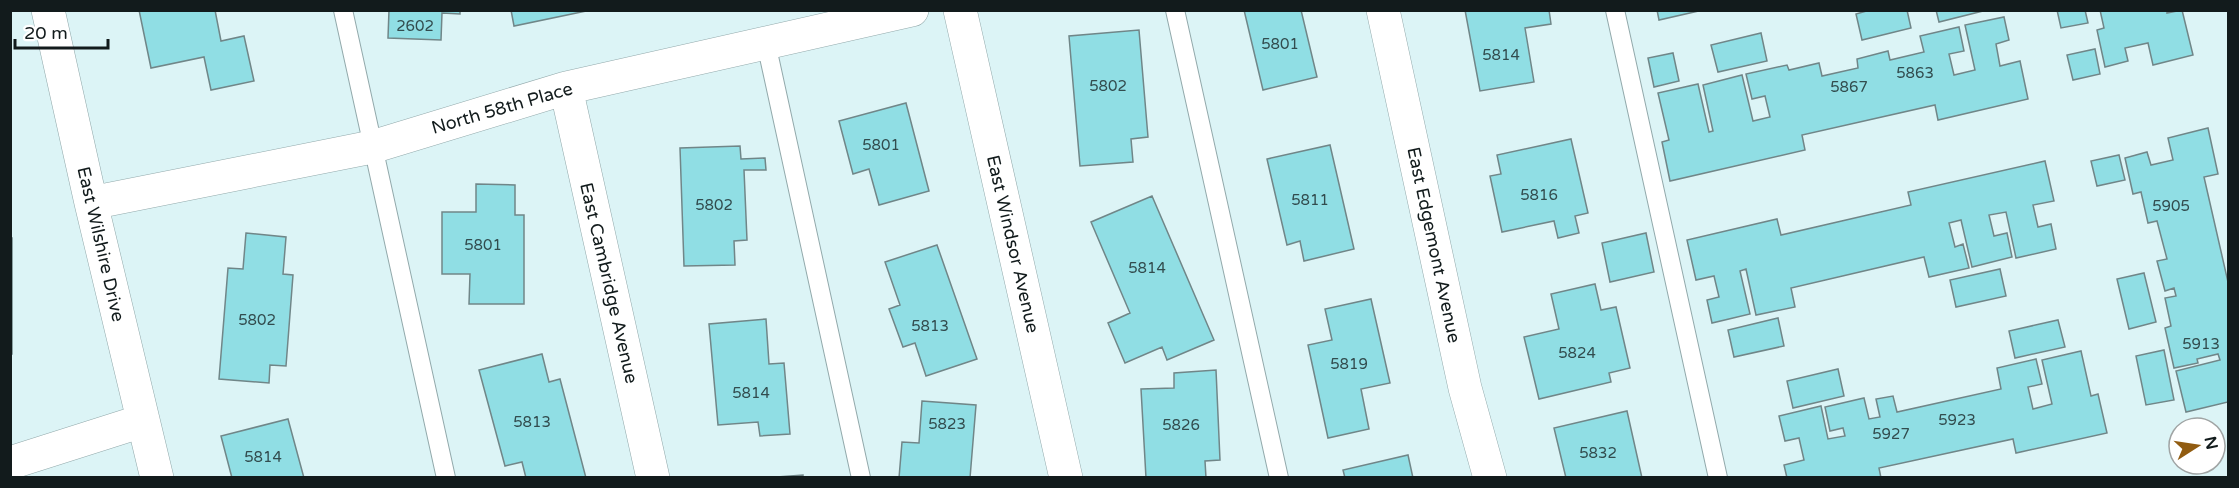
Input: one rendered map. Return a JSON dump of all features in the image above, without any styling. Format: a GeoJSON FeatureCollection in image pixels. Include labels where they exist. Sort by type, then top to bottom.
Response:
{"type":"FeatureCollection","features":[{"type":"Feature","properties":{"kind":"street","name":"East Wilshire Drive"},"geometry":{"type":"LineString","coordinates":[[48,10],[91,203],[157,477]]}},
{"type":"Feature","properties":{"kind":"street","name":"North 58th Place"},"geometry":{"type":"LineString","coordinates":[[91,203],[372,147],[566,88],[912,10]]}},
{"type":"Feature","properties":{"kind":"street","name":"East Windsor Avenue"},"geometry":{"type":"LineString","coordinates":[[960,10],[1066,477]]}},
{"type":"Feature","properties":{"kind":"street","name":"East Edgemont Avenue"},"geometry":{"type":"LineString","coordinates":[[1383,10],[1465,388],[1490,477]]}},
{"type":"Feature","properties":{"kind":"street","name":"East Cambridge Avenue"},"geometry":{"type":"LineString","coordinates":[[566,88],[653,477]]}},
{"type":"Feature","properties":{"kind":"street"},"geometry":{"type":"LineString","coordinates":[[10,463],[142,421]]}},
{"type":"Feature","properties":{"kind":"lane"},"geometry":{"type":"LineString","coordinates":[[343,10],[446,477]]}},
{"type":"Feature","properties":{"kind":"lane"},"geometry":{"type":"LineString","coordinates":[[1176,10],[1279,477]]}},
{"type":"Feature","properties":{"kind":"lane"},"geometry":{"type":"LineString","coordinates":[[1615,10],[1718,477]]}},
{"type":"Feature","properties":{"kind":"lane"},"geometry":{"type":"LineString","coordinates":[[766,43],[861,477]]}},
{"type":"Feature","properties":{"kind":"building"},"geometry":{"type":"Polygon","coordinates":[[[139,10],[215,10],[221,41],[244,36],[254,81],[211,90],[204,57],[151,68],[139,10]]]}},
{"type":"Feature","properties":{"kind":"building"},"geometry":{"type":"Polygon","coordinates":[[[389,10],[460,10],[460,14],[442,13],[441,40],[388,38],[389,10]]]}},
{"type":"Feature","properties":{"kind":"building"},"geometry":{"type":"Polygon","coordinates":[[[511,10],[591,10],[514,26],[511,10]]]}},
{"type":"Feature","properties":{"kind":"building"},"geometry":{"type":"Polygon","coordinates":[[[1244,10],[1301,10],[1317,77],[1263,90],[1244,10]]]}},
{"type":"Feature","properties":{"kind":"building"},"geometry":{"type":"Polygon","coordinates":[[[1465,10],[1549,10],[1551,24],[1525,28],[1534,82],[1480,91],[1465,10]]]}},
{"type":"Feature","properties":{"kind":"building"},"geometry":{"type":"Polygon","coordinates":[[[1657,10],[1703,10],[1659,20],[1657,10]]]}},
{"type":"Feature","properties":{"kind":"building"},"geometry":{"type":"Polygon","coordinates":[[[1870,10],[1907,10],[1911,28],[1862,40],[1856,14],[1870,10]]]}},
{"type":"Feature","properties":{"kind":"building"},"geometry":{"type":"Polygon","coordinates":[[[1936,10],[1987,10],[1939,22],[1936,10]]]}},
{"type":"Feature","properties":{"kind":"building"},"geometry":{"type":"Polygon","coordinates":[[[2057,10],[2085,10],[2088,23],[2061,28],[2057,10]]]}},
{"type":"Feature","properties":{"kind":"building"},"geometry":{"type":"Polygon","coordinates":[[[2100,10],[2167,10],[2167,13],[2182,10],[2193,55],[2153,65],[2148,43],[2125,48],[2128,61],[2105,67],[2097,30],[2104,28],[2100,10]]]}},
{"type":"Feature","properties":{"kind":"building"},"geometry":{"type":"Polygon","coordinates":[[[2004,17],[2009,40],[1996,44],[2000,66],[2020,61],[2028,99],[1938,120],[1935,105],[1802,135],[1805,150],[1670,181],[1662,142],[1669,140],[1658,93],[1698,84],[1709,132],[1713,131],[1703,85],[1742,75],[1753,121],[1770,117],[1765,96],[1752,99],[1746,74],[1787,65],[1789,70],[1819,63],[1822,76],[1858,68],[1857,59],[1888,51],[1890,60],[1924,52],[1920,36],[1959,27],[1964,51],[1949,54],[1954,75],[1975,70],[1965,25],[2004,17]]]}},
{"type":"Feature","properties":{"kind":"building"},"geometry":{"type":"Polygon","coordinates":[[[1139,30],[1148,137],[1131,139],[1133,162],[1080,166],[1069,36],[1139,30]]]}},
{"type":"Feature","properties":{"kind":"building"},"geometry":{"type":"Polygon","coordinates":[[[1761,33],[1767,61],[1718,72],[1711,45],[1761,33]]]}},
{"type":"Feature","properties":{"kind":"building"},"geometry":{"type":"Polygon","coordinates":[[[2095,49],[2100,74],[2073,80],[2067,55],[2095,49]]]}},
{"type":"Feature","properties":{"kind":"building"},"geometry":{"type":"Polygon","coordinates":[[[1673,53],[1679,81],[1654,87],[1648,58],[1673,53]]]}},
{"type":"Feature","properties":{"kind":"building"},"geometry":{"type":"Polygon","coordinates":[[[906,103],[929,191],[879,205],[869,169],[853,174],[839,121],[906,103]]]}},
{"type":"Feature","properties":{"kind":"building"},"geometry":{"type":"Polygon","coordinates":[[[2208,128],[2218,174],[2204,177],[2228,282],[2228,402],[2186,412],[2176,371],[2220,360],[2218,354],[2197,359],[2198,363],[2174,368],[2165,328],[2171,326],[2165,298],[2176,296],[2174,288],[2165,291],[2157,261],[2167,259],[2157,221],[2148,223],[2141,192],[2133,194],[2125,158],[2147,152],[2151,165],[2173,160],[2168,138],[2208,128]]]}},
{"type":"Feature","properties":{"kind":"building"},"geometry":{"type":"Polygon","coordinates":[[[1571,139],[1588,213],[1575,216],[1579,233],[1558,238],[1554,221],[1502,232],[1490,176],[1501,174],[1497,155],[1571,139]]]}},
{"type":"Feature","properties":{"kind":"building"},"geometry":{"type":"Polygon","coordinates":[[[1330,145],[1354,249],[1304,261],[1300,241],[1287,245],[1267,159],[1330,145]]]}},
{"type":"Feature","properties":{"kind":"building"},"geometry":{"type":"Polygon","coordinates":[[[740,146],[741,159],[765,158],[766,170],[744,170],[747,240],[734,241],[735,265],[684,266],[680,148],[740,146]]]}},
{"type":"Feature","properties":{"kind":"building"},"geometry":{"type":"Polygon","coordinates":[[[2119,155],[2125,180],[2097,186],[2091,161],[2119,155]]]}},
{"type":"Feature","properties":{"kind":"building"},"geometry":{"type":"Polygon","coordinates":[[[2045,161],[2054,201],[2033,205],[2038,227],[2051,224],[2056,249],[2016,258],[2006,212],[1989,215],[1994,236],[2007,233],[2012,257],[1972,267],[1961,220],[1949,223],[1955,247],[1963,244],[1969,268],[1929,277],[1924,257],[1791,288],[1795,307],[1756,315],[1746,269],[1740,271],[1750,314],[1712,323],[1707,300],[1719,297],[1714,276],[1696,280],[1687,240],[1777,219],[1781,235],[1911,205],[1908,192],[2045,161]]]}},
{"type":"Feature","properties":{"kind":"building"},"geometry":{"type":"Polygon","coordinates":[[[476,184],[515,185],[515,215],[524,215],[524,304],[469,304],[470,274],[442,274],[442,212],[476,212],[476,184]]]}},
{"type":"Feature","properties":{"kind":"building"},"geometry":{"type":"Polygon","coordinates":[[[1152,196],[1214,340],[1167,360],[1162,347],[1125,363],[1108,323],[1130,313],[1091,222],[1152,196]]]}},
{"type":"Feature","properties":{"kind":"building"},"geometry":{"type":"Polygon","coordinates":[[[246,233],[286,237],[283,274],[293,275],[286,366],[270,365],[269,383],[219,379],[228,268],[243,269],[246,233]]]}},
{"type":"Feature","properties":{"kind":"building"},"geometry":{"type":"Polygon","coordinates":[[[1646,233],[1654,272],[1610,282],[1602,243],[1646,233]]]}},
{"type":"Feature","properties":{"kind":"building"},"geometry":{"type":"Polygon","coordinates":[[[10,238],[12,238],[12,354],[10,354],[10,238]]]}},
{"type":"Feature","properties":{"kind":"building"},"geometry":{"type":"Polygon","coordinates":[[[937,245],[977,359],[926,376],[915,343],[903,347],[889,309],[900,305],[885,262],[937,245]]]}},
{"type":"Feature","properties":{"kind":"building"},"geometry":{"type":"Polygon","coordinates":[[[2000,269],[2006,296],[1956,307],[1950,280],[2000,269]]]}},
{"type":"Feature","properties":{"kind":"building"},"geometry":{"type":"Polygon","coordinates":[[[2144,273],[2156,322],[2129,329],[2117,279],[2144,273]]]}},
{"type":"Feature","properties":{"kind":"building"},"geometry":{"type":"Polygon","coordinates":[[[1595,284],[1601,310],[1616,307],[1630,368],[1609,373],[1611,382],[1539,399],[1524,337],[1559,329],[1551,294],[1595,284]]]}},
{"type":"Feature","properties":{"kind":"building"},"geometry":{"type":"Polygon","coordinates":[[[1371,299],[1390,383],[1361,389],[1369,429],[1328,438],[1308,345],[1332,340],[1325,309],[1371,299]]]}},
{"type":"Feature","properties":{"kind":"building"},"geometry":{"type":"Polygon","coordinates":[[[1778,318],[1784,346],[1734,357],[1728,330],[1778,318]]]}},
{"type":"Feature","properties":{"kind":"building"},"geometry":{"type":"Polygon","coordinates":[[[766,319],[769,364],[784,363],[790,434],[760,436],[758,422],[718,425],[709,324],[766,319]]]}},
{"type":"Feature","properties":{"kind":"building"},"geometry":{"type":"Polygon","coordinates":[[[2058,320],[2065,347],[2015,358],[2009,331],[2058,320]]]}},
{"type":"Feature","properties":{"kind":"building"},"geometry":{"type":"Polygon","coordinates":[[[2164,350],[2174,400],[2146,405],[2136,356],[2164,350]]]}},
{"type":"Feature","properties":{"kind":"building"},"geometry":{"type":"Polygon","coordinates":[[[2081,351],[2091,396],[2098,394],[2107,433],[2016,453],[2013,439],[1879,468],[1881,478],[1787,478],[1784,465],[1804,460],[1799,438],[1785,441],[1779,416],[1821,406],[1828,439],[1845,436],[1843,428],[1830,431],[1825,407],[1864,398],[1869,419],[1880,417],[1876,399],[1893,396],[1897,412],[2001,389],[1997,368],[2036,359],[2042,384],[2028,387],[2033,409],[2052,404],[2042,360],[2081,351]]]}},
{"type":"Feature","properties":{"kind":"building"},"geometry":{"type":"Polygon","coordinates":[[[542,354],[549,382],[560,379],[586,478],[526,478],[522,462],[505,466],[479,370],[542,354]]]}},
{"type":"Feature","properties":{"kind":"building"},"geometry":{"type":"Polygon","coordinates":[[[1838,369],[1844,396],[1793,408],[1787,381],[1838,369]]]}},
{"type":"Feature","properties":{"kind":"building"},"geometry":{"type":"Polygon","coordinates":[[[1216,370],[1220,460],[1205,461],[1206,478],[1146,478],[1141,389],[1174,388],[1174,373],[1216,370]]]}},
{"type":"Feature","properties":{"kind":"building"},"geometry":{"type":"Polygon","coordinates":[[[922,401],[976,405],[970,478],[899,478],[902,442],[919,443],[922,401]]]}},
{"type":"Feature","properties":{"kind":"building"},"geometry":{"type":"Polygon","coordinates":[[[1627,411],[1642,478],[1566,478],[1554,428],[1627,411]]]}},
{"type":"Feature","properties":{"kind":"building"},"geometry":{"type":"Polygon","coordinates":[[[288,419],[304,478],[232,478],[221,436],[288,419]]]}},
{"type":"Feature","properties":{"kind":"building"},"geometry":{"type":"Polygon","coordinates":[[[1408,455],[1413,478],[1345,478],[1343,470],[1408,455]]]}},
{"type":"Feature","properties":{"kind":"building"},"geometry":{"type":"Polygon","coordinates":[[[803,475],[803,478],[763,478],[803,475]]]}}]}
